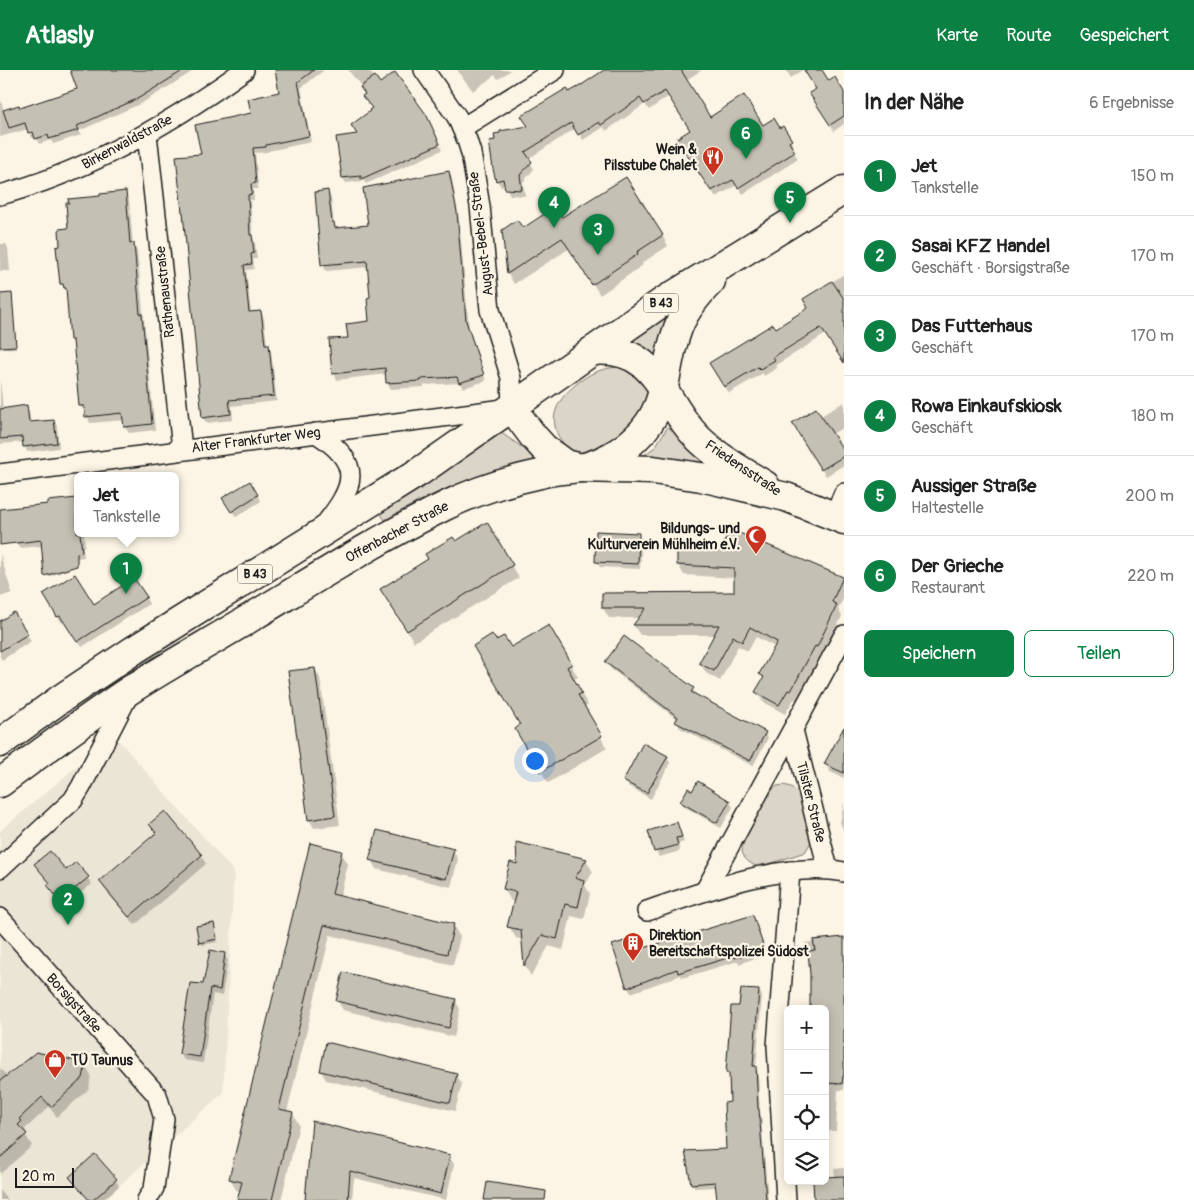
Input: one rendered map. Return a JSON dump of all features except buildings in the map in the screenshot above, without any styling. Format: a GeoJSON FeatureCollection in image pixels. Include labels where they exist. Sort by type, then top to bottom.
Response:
{"type":"FeatureCollection","features":[{"type":"Feature","properties":{"kind":"main road","name":"Offenbacher Straße"},"geometry":{"type":"LineString","coordinates":[[0,743],[118,660],[419,472],[664,301],[844,190]]}},
{"type":"Feature","properties":{"kind":"main road","name":"Offenbacher Straße"},"geometry":{"type":"LineString","coordinates":[[0,782],[131,690],[351,556],[446,505],[487,488],[544,473],[581,468],[595,464],[636,438],[657,411],[664,391],[672,345],[684,316],[704,289],[733,258]]}},
{"type":"Feature","properties":{"kind":"main road","name":"Friedensstraße"},"geometry":{"type":"LineString","coordinates":[[592,350],[616,350],[638,360],[654,375],[685,422],[699,438],[728,462],[786,497]]}},
{"type":"Feature","properties":{"kind":"main road"},"geometry":{"type":"LineString","coordinates":[[512,408],[544,448],[566,464],[581,468]]}},
{"type":"Feature","properties":{"kind":"main road","name":"Friedensstraße"},"geometry":{"type":"LineString","coordinates":[[581,468],[653,470],[701,477],[841,509]]}},
{"type":"Feature","properties":{"kind":"street","name":"Birkenwaldstraße"},"geometry":{"type":"LineString","coordinates":[[0,195],[67,173],[147,134],[206,98],[244,70]]}},
{"type":"Feature","properties":{"kind":"street","name":"August-Bebel-Straße"},"geometry":{"type":"LineString","coordinates":[[424,70],[448,103],[462,128],[471,153],[480,206],[490,310],[511,378],[512,408]]}},
{"type":"Feature","properties":{"kind":"street"},"geometry":{"type":"LineString","coordinates":[[462,128],[555,70]]}},
{"type":"Feature","properties":{"kind":"street","name":"Rathenaustraße"},"geometry":{"type":"LineString","coordinates":[[147,134],[182,449]]}},
{"type":"Feature","properties":{"kind":"street","name":"Alter Frankfurter Weg"},"geometry":{"type":"LineString","coordinates":[[0,474],[182,449],[512,408]]}},
{"type":"Feature","properties":{"kind":"street"},"geometry":{"type":"LineString","coordinates":[[314,538],[344,498],[350,477],[347,460],[342,453],[333,444],[316,433]]}},
{"type":"Feature","properties":{"kind":"street","name":"Tilsiter Straße"},"geometry":{"type":"LineString","coordinates":[[705,891],[844,635]]}},
{"type":"Feature","properties":{"kind":"street"},"geometry":{"type":"LineString","coordinates":[[0,868],[73,800],[131,690]]}},
{"type":"Feature","properties":{"kind":"street","name":"Tilsiter Straße"},"geometry":{"type":"LineString","coordinates":[[647,911],[705,891],[745,880],[790,872],[836,870],[793,730]]}},
{"type":"Feature","properties":{"kind":"street"},"geometry":{"type":"LineString","coordinates":[[786,1200],[777,1046],[790,872]]}},
{"type":"Feature","properties":{"kind":"street","name":"Borsigstraße"},"geometry":{"type":"LineString","coordinates":[[0,918],[157,1095],[164,1119],[154,1188],[147,1200]]}},
{"type":"Feature","properties":{"kind":"shaded area"},"geometry":{"type":"Polygon","coordinates":[[[685,298],[660,362],[645,348],[626,341],[685,298]]]}},
{"type":"Feature","properties":{"kind":"shaded area"},"geometry":{"type":"Polygon","coordinates":[[[623,367],[640,377],[646,387],[648,406],[630,430],[617,442],[587,453],[579,453],[566,446],[557,433],[555,425],[554,417],[560,402],[573,387],[590,375],[600,370],[623,367]]]}},
{"type":"Feature","properties":{"kind":"shaded area"},"geometry":{"type":"Polygon","coordinates":[[[672,420],[718,468],[640,458],[655,447],[672,420]]]}},
{"type":"Feature","properties":{"kind":"shaded area"},"geometry":{"type":"Polygon","coordinates":[[[500,432],[542,461],[479,476],[460,483],[423,499],[385,520],[380,513],[500,432]]]}},
{"type":"Feature","properties":{"kind":"shaded area"},"geometry":{"type":"Polygon","coordinates":[[[114,735],[234,872],[223,1093],[103,1200],[0,1200],[0,831],[114,735]]]}},
{"type":"Feature","properties":{"kind":"shaded area"},"geometry":{"type":"Polygon","coordinates":[[[777,786],[791,787],[800,794],[811,842],[805,852],[760,867],[750,863],[744,856],[742,853],[743,845],[772,790],[777,786]]]}},
{"type":"Feature","properties":{"kind":"place","name":"Der Grieche"},"geometry":{"type":"Point","coordinates":[746,159]}},
{"type":"Feature","properties":{"kind":"place","name":"Wein & Pilsstube Chalet"},"geometry":{"type":"Point","coordinates":[713,176]}},
{"type":"Feature","properties":{"kind":"place","name":"Aussiger Straße"},"geometry":{"type":"Point","coordinates":[790,223]}},
{"type":"Feature","properties":{"kind":"place","name":"Rowa Einkaufskiosk"},"geometry":{"type":"Point","coordinates":[554,228]}},
{"type":"Feature","properties":{"kind":"place","name":"Das Futterhaus"},"geometry":{"type":"Point","coordinates":[598,255]}},
{"type":"Feature","properties":{"kind":"place","name":"Bildungs- und Kulturverein Mühlheim e.V."},"geometry":{"type":"Point","coordinates":[756,555]}},
{"type":"Feature","properties":{"kind":"place","name":"Jet"},"geometry":{"type":"Point","coordinates":[126,594]}},
{"type":"Feature","properties":{"kind":"place","name":"Sasai KFZ Handel"},"geometry":{"type":"Point","coordinates":[68,925]}},
{"type":"Feature","properties":{"kind":"place","name":"Direktion Bereitschaftspolizei Südost"},"geometry":{"type":"Point","coordinates":[633,962]}},
{"type":"Feature","properties":{"kind":"place","name":"TÜ Taunus"},"geometry":{"type":"Point","coordinates":[55,1079]}}]}
